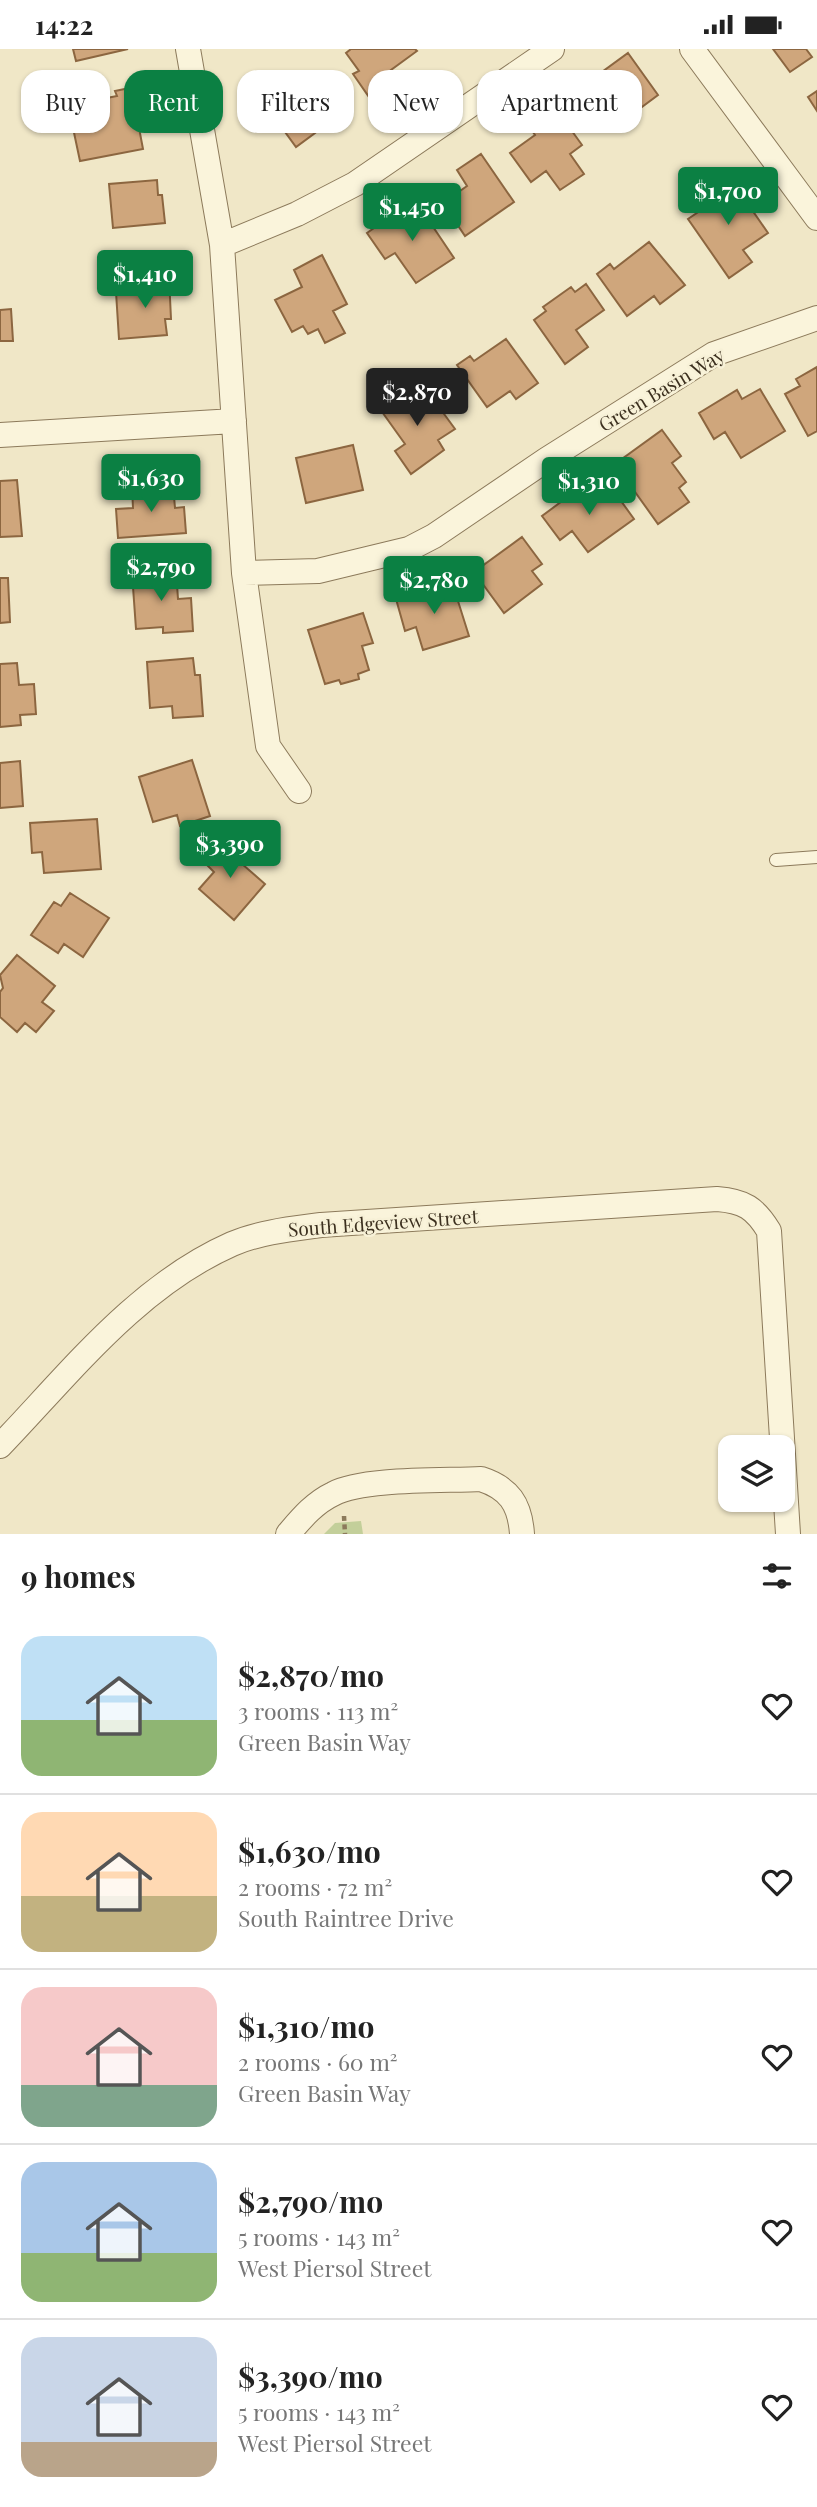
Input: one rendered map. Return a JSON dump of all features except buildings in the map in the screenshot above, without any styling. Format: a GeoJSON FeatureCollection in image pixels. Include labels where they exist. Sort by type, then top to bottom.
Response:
{"type":"FeatureCollection","features":[{"type":"Feature","properties":{"kind":"street"},"geometry":{"type":"LineString","coordinates":[[188,49],[222,245],[244,573],[268,746],[299,791]]}},
{"type":"Feature","properties":{"kind":"street"},"geometry":{"type":"LineString","coordinates":[[222,245],[297,214],[355,184],[552,49]]}},
{"type":"Feature","properties":{"kind":"street"},"geometry":{"type":"LineString","coordinates":[[692,49],[817,218]]}},
{"type":"Feature","properties":{"kind":"street","name":"Green Basin Way"},"geometry":{"type":"LineString","coordinates":[[244,573],[318,571],[409,549],[434,536],[546,460],[715,354],[817,318]]}},
{"type":"Feature","properties":{"kind":"street"},"geometry":{"type":"LineString","coordinates":[[0,435],[234,421]]}},
{"type":"Feature","properties":{"kind":"street","name":"South Edgeview Street"},"geometry":{"type":"LineString","coordinates":[[0,1446],[139,1302],[182,1270],[245,1240],[277,1230],[321,1226],[717,1199],[739,1201],[757,1212],[769,1231],[788,1534]]}},
{"type":"Feature","properties":{"kind":"street"},"geometry":{"type":"LineString","coordinates":[[288,1534],[308,1511],[334,1493],[359,1486],[481,1479],[498,1485],[509,1493],[518,1507],[522,1534]]}},
{"type":"Feature","properties":{"kind":"lane"},"geometry":{"type":"LineString","coordinates":[[776,860],[817,857]]}},
{"type":"Feature","properties":{"kind":"green space"},"geometry":{"type":"Polygon","coordinates":[[[361,1521],[363,1534],[324,1534],[335,1523],[361,1521]]]}}]}
